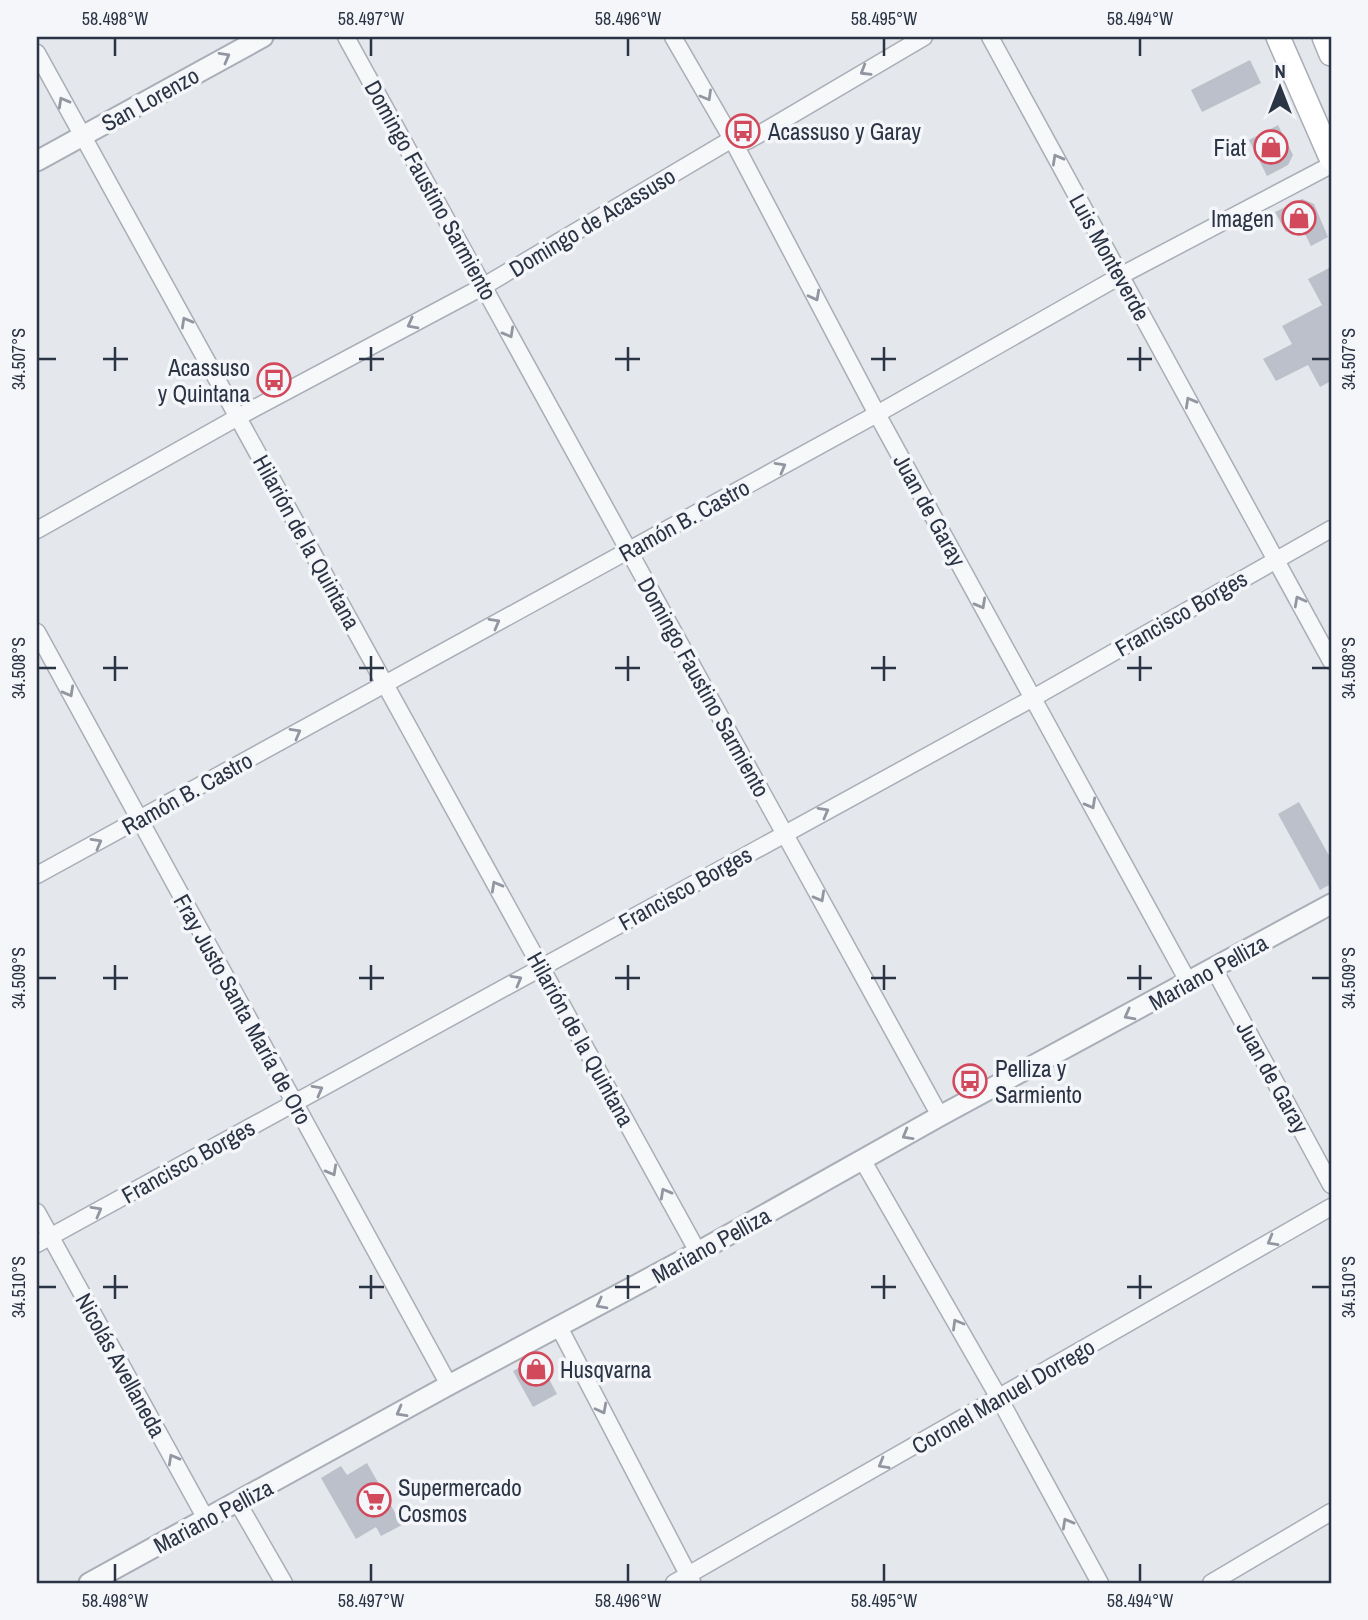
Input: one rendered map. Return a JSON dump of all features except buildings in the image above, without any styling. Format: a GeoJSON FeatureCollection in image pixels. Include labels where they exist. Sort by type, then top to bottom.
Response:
{"type":"FeatureCollection","features":[{"type":"Feature","properties":{"kind":"main road"},"geometry":{"type":"LineString","coordinates":[[1278,37],[1331,158]]}},
{"type":"Feature","properties":{"kind":"main road"},"geometry":{"type":"LineString","coordinates":[[1324,37],[1331,54]]}},
{"type":"Feature","properties":{"kind":"street","name":"San Lorenzo"},"geometry":{"type":"LineString","coordinates":[[37,161],[263,37]]}},
{"type":"Feature","properties":{"kind":"street","name":"Domingo Faustino Sarmiento"},"geometry":{"type":"LineString","coordinates":[[346,37],[940,1116]]}},
{"type":"Feature","properties":{"kind":"street","name":"Juan de Garay"},"geometry":{"type":"LineString","coordinates":[[673,37],[732,139],[877,414],[1189,983]]}},
{"type":"Feature","properties":{"kind":"street","name":"Domingo de Acassuso"},"geometry":{"type":"LineString","coordinates":[[37,530],[238,417],[484,286],[732,139],[747,141],[756,136],[923,37]]}},
{"type":"Feature","properties":{"kind":"street","name":"Luis Monteverde"},"geometry":{"type":"LineString","coordinates":[[990,37],[1331,662]]}},
{"type":"Feature","properties":{"kind":"street","name":"Hilarión de la Quintana"},"geometry":{"type":"LineString","coordinates":[[37,53],[698,1252]]}},
{"type":"Feature","properties":{"kind":"street","name":"Ramón B. Castro"},"geometry":{"type":"LineString","coordinates":[[37,875],[877,414],[1121,276],[1331,165]]}},
{"type":"Feature","properties":{"kind":"street","name":"Francisco Borges"},"geometry":{"type":"LineString","coordinates":[[43,1240],[1033,698],[1331,529]]}},
{"type":"Feature","properties":{"kind":"street","name":"Fray Justo Santa María de Oro"},"geometry":{"type":"LineString","coordinates":[[37,632],[449,1385]]}},
{"type":"Feature","properties":{"kind":"street","name":"Mariano Pelliza"},"geometry":{"type":"LineString","coordinates":[[89,1583],[1331,904]]}},
{"type":"Feature","properties":{"kind":"street","name":"Juan de Garay"},"geometry":{"type":"LineString","coordinates":[[1214,969],[1331,1185]]}},
{"type":"Feature","properties":{"kind":"street"},"geometry":{"type":"LineString","coordinates":[[863,1161],[999,1398],[1100,1583]]}},
{"type":"Feature","properties":{"kind":"street","name":"Coronel Manuel Dorrego"},"geometry":{"type":"LineString","coordinates":[[685,1581],[1331,1207]]}},
{"type":"Feature","properties":{"kind":"street","name":"Nicolás Avellaneda"},"geometry":{"type":"LineString","coordinates":[[37,1212],[43,1240],[206,1519]]}},
{"type":"Feature","properties":{"kind":"street"},"geometry":{"type":"LineString","coordinates":[[559,1327],[685,1581]]}},
{"type":"Feature","properties":{"kind":"street"},"geometry":{"type":"LineString","coordinates":[[238,1503],[284,1583]]}},
{"type":"Feature","properties":{"kind":"street"},"geometry":{"type":"LineString","coordinates":[[1211,1583],[1331,1513]]}},
{"type":"Feature","properties":{"kind":"place","name":"Acassuso y Garay"},"geometry":{"type":"Point","coordinates":[743,131]}},
{"type":"Feature","properties":{"kind":"place","name":"Fiat"},"geometry":{"type":"Point","coordinates":[1271,147]}},
{"type":"Feature","properties":{"kind":"place","name":"Imagen"},"geometry":{"type":"Point","coordinates":[1299,218]}},
{"type":"Feature","properties":{"kind":"place","name":"Acassuso y Quintana"},"geometry":{"type":"Point","coordinates":[274,380]}},
{"type":"Feature","properties":{"kind":"place","name":"Pelliza y Sarmiento"},"geometry":{"type":"Point","coordinates":[970,1081]}},
{"type":"Feature","properties":{"kind":"place","name":"Husqvarna"},"geometry":{"type":"Point","coordinates":[536,1369]}},
{"type":"Feature","properties":{"kind":"place","name":"Supermercado Cosmos"},"geometry":{"type":"Point","coordinates":[374,1500]}}]}
